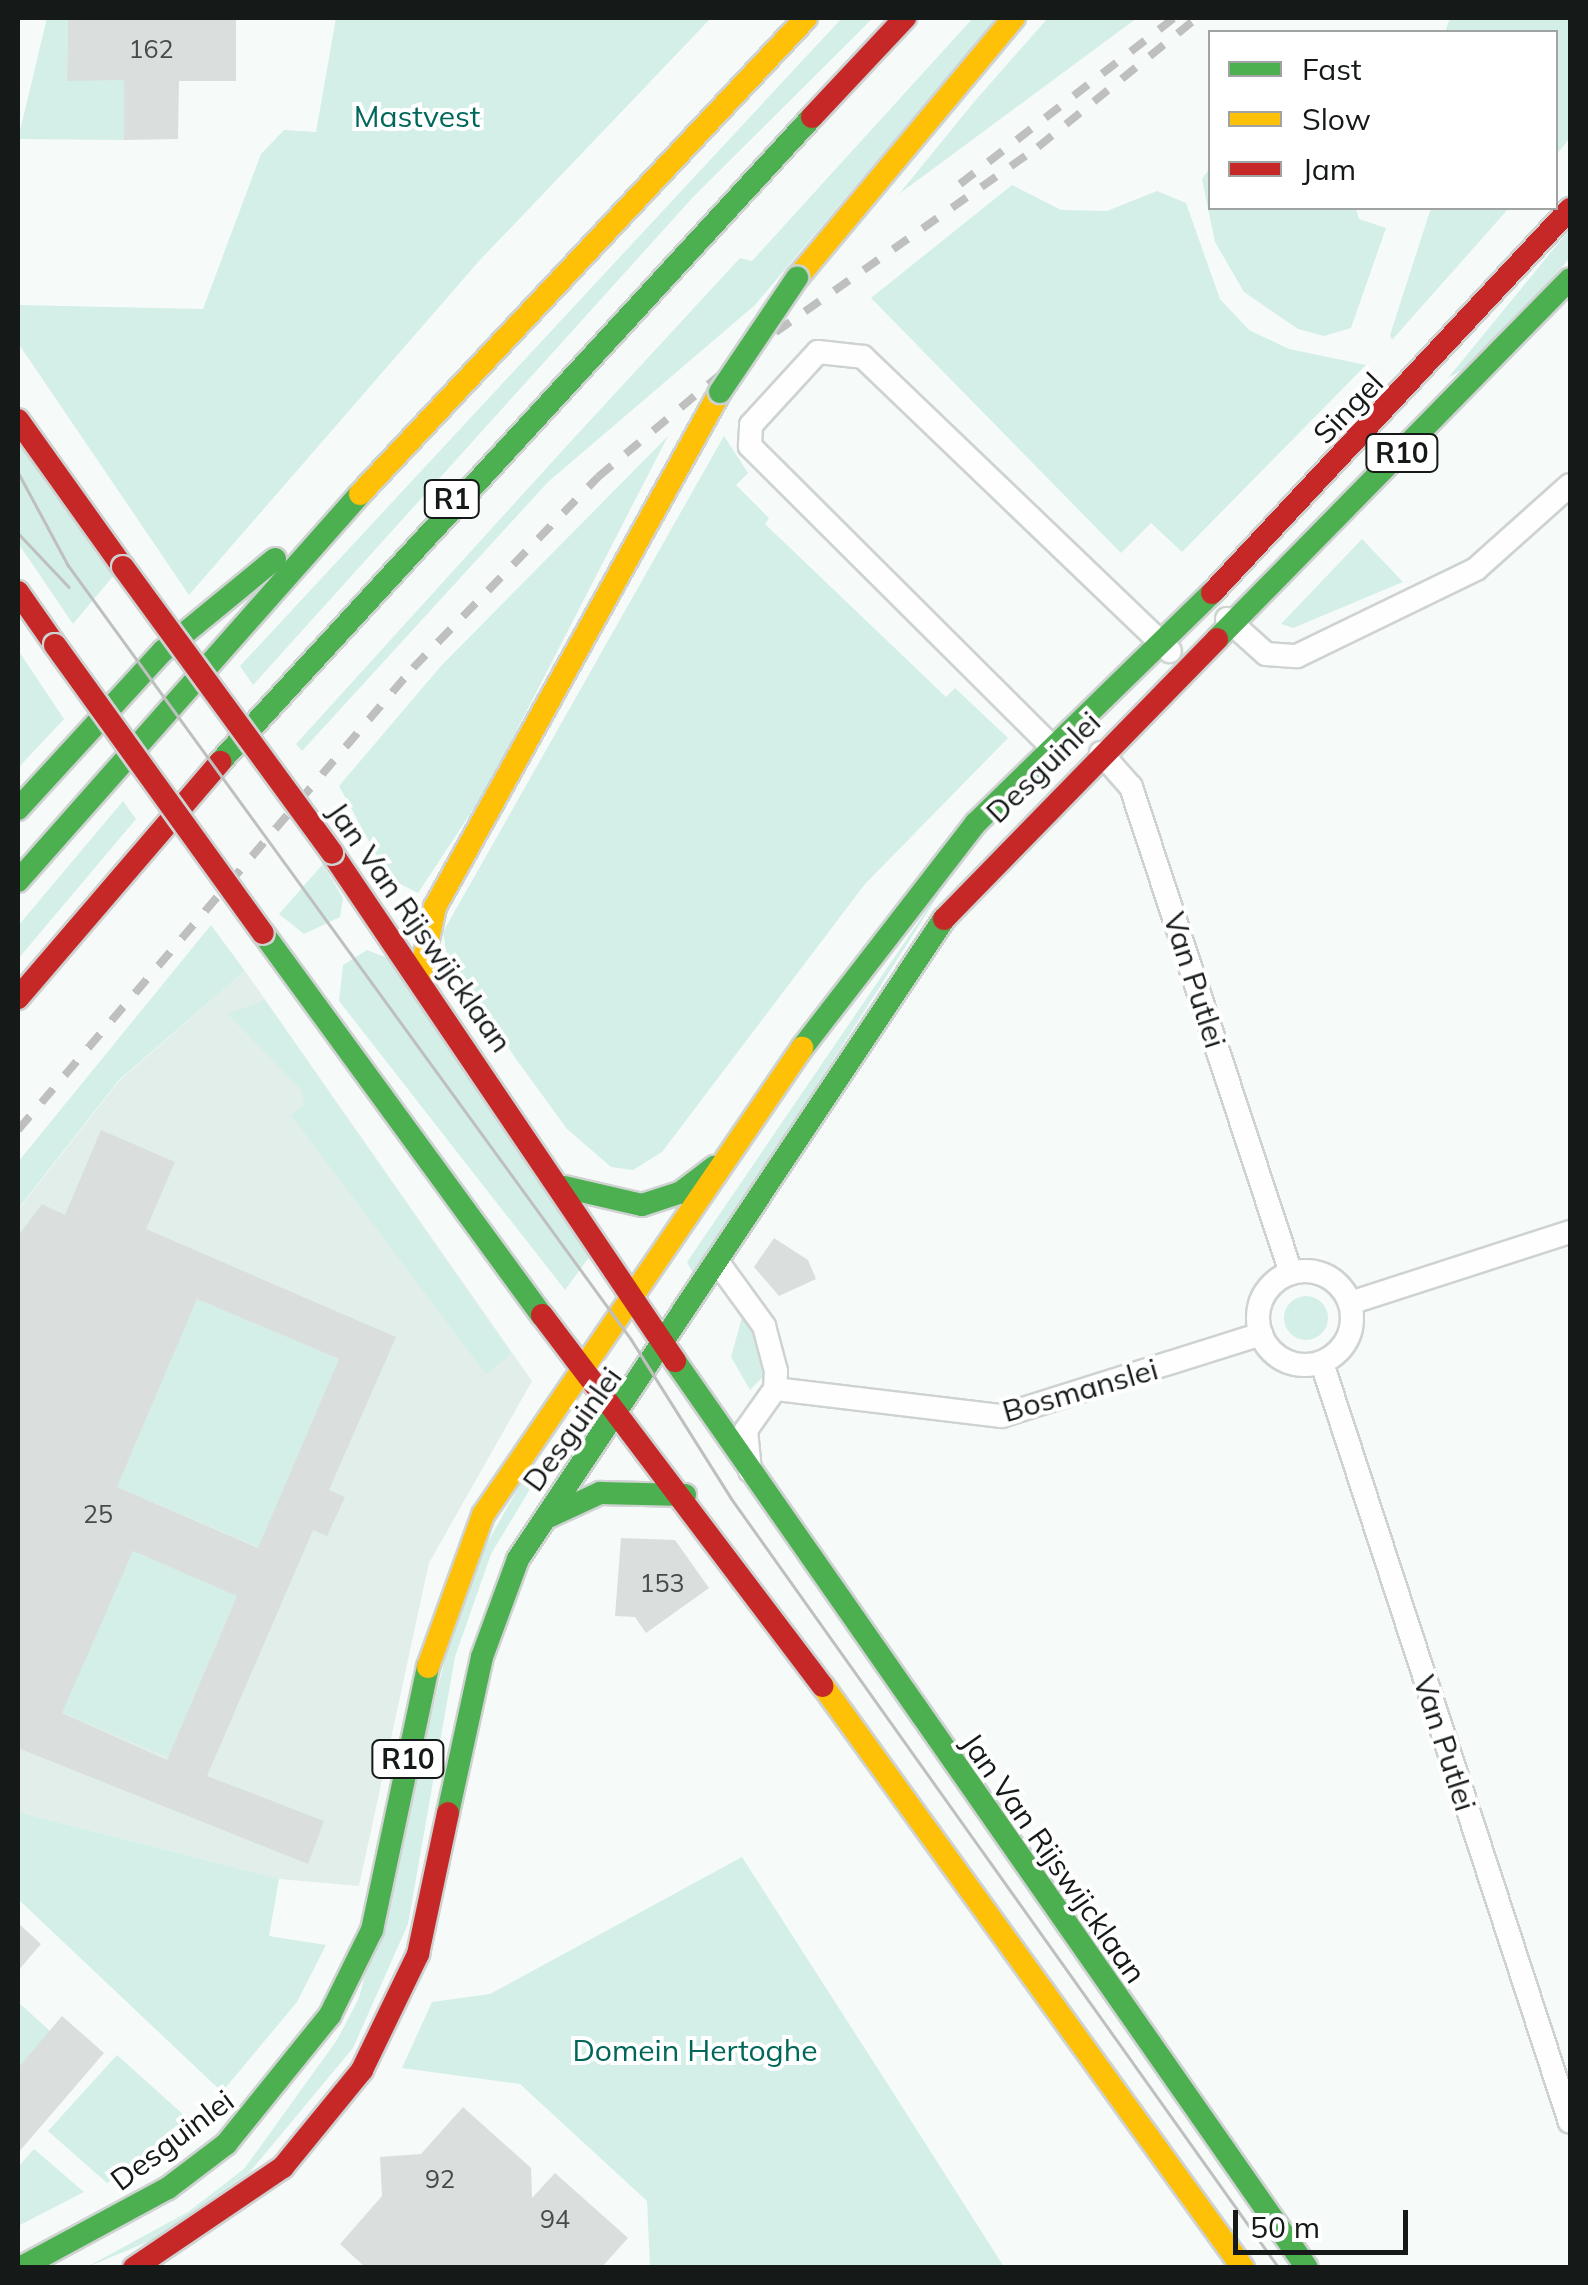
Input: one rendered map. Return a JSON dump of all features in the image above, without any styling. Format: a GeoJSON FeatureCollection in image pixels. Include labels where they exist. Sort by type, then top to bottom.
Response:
{"type":"FeatureCollection","features":[{"type":"Feature","properties":{"kind":"main road","name":"R1"},"geometry":{"type":"LineString","coordinates":[[18,881],[372,480],[806,18]]}},
{"type":"Feature","properties":{"kind":"main road","name":"R1"},"geometry":{"type":"LineString","coordinates":[[18,998],[322,641],[904,18]]}},
{"type":"Feature","properties":{"kind":"main road"},"geometry":{"type":"LineString","coordinates":[[420,978],[435,907],[720,392],[797,278],[1014,18]]}},
{"type":"Feature","properties":{"kind":"main road","name":"Singel"},"geometry":{"type":"LineString","coordinates":[[1162,643],[1570,209]]}},
{"type":"Feature","properties":{"kind":"main road","name":"R10"},"geometry":{"type":"LineString","coordinates":[[1232,624],[1570,280]]}},
{"type":"Feature","properties":{"kind":"main road","name":"Jan Van Rijswijcklaan"},"geometry":{"type":"LineString","coordinates":[[18,420],[420,978],[564,1187],[753,1484],[1306,2268]]}},
{"type":"Feature","properties":{"kind":"main road"},"geometry":{"type":"LineString","coordinates":[[18,809],[162,650],[372,480]]}},
{"type":"Feature","properties":{"kind":"main road"},"geometry":{"type":"LineString","coordinates":[[18,592],[583,1366],[686,1495],[1243,2268]]}},
{"type":"Feature","properties":{"kind":"main road","name":"Desguinlei"},"geometry":{"type":"LineString","coordinates":[[134,2268],[283,2168],[382,2036],[438,1886],[498,1605],[542,1520],[665,1345],[945,917],[1101,753],[1232,624]]}},
{"type":"Feature","properties":{"kind":"main road","name":"Desguinlei"},"geometry":{"type":"LineString","coordinates":[[20,2268],[154,2197],[226,2144],[330,2015],[380,1903],[433,1641],[457,1570],[632,1293],[915,888],[1162,643]]}},
{"type":"Feature","properties":{"kind":"main road","name":"Desguinlei"},"geometry":{"type":"LineString","coordinates":[[564,1187],[642,1206],[680,1193],[722,1160]]}},
{"type":"Feature","properties":{"kind":"main road"},"geometry":{"type":"LineString","coordinates":[[542,1520],[584,1496],[686,1495]]}},
{"type":"Feature","properties":{"kind":"street","name":"Desguinlei"},"geometry":{"type":"LineString","coordinates":[[1053,748],[750,446],[751,425],[818,352],[863,357],[1186,670]]}},
{"type":"Feature","properties":{"kind":"street"},"geometry":{"type":"LineString","coordinates":[[1206,598],[1266,654],[1297,656],[1476,569],[1570,486]]}},
{"type":"Feature","properties":{"kind":"street","name":"Van Putlei"},"geometry":{"type":"LineString","coordinates":[[1101,753],[1131,787],[1292,1273]]}},
{"type":"Feature","properties":{"kind":"street"},"geometry":{"type":"LineString","coordinates":[[1350,1303],[1570,1232]]}},
{"type":"Feature","properties":{"kind":"street"},"geometry":{"type":"LineString","coordinates":[[719,1264],[764,1326],[776,1389]]}},
{"type":"Feature","properties":{"kind":"street"},"geometry":{"type":"LineString","coordinates":[[1292,1273],[1333,1280],[1350,1303],[1344,1345],[1322,1363],[1278,1358],[1261,1334],[1267,1290],[1292,1273]]}},
{"type":"Feature","properties":{"kind":"street","name":"Bosmanslei"},"geometry":{"type":"LineString","coordinates":[[776,1389],[1001,1416],[1261,1334]]}},
{"type":"Feature","properties":{"kind":"street","name":"Van Putlei"},"geometry":{"type":"LineString","coordinates":[[1322,1363],[1570,2122]]}},
{"type":"Feature","properties":{"kind":"street","name":"Jan Van Rijswijcklaan"},"geometry":{"type":"LineString","coordinates":[[753,1484],[746,1430],[776,1389]]}},
{"type":"Feature","properties":{"kind":"shaded area"},"geometry":{"type":"Polygon","coordinates":[[[245,971],[532,1381],[429,1563],[359,1886],[279,1879],[18,1812],[18,1210],[119,1081],[245,971]]]}},
{"type":"Feature","properties":{"kind":"green space"},"geometry":{"type":"Polygon","coordinates":[[[47,18],[68,18],[67,80],[124,80],[124,140],[18,139],[47,18]]]}},
{"type":"Feature","properties":{"kind":"green space","name":"Mastvest"},"geometry":{"type":"Polygon","coordinates":[[[336,18],[711,18],[479,261],[189,595],[18,343],[18,305],[203,309],[261,154],[284,130],[316,132],[336,18]]]}},
{"type":"Feature","properties":{"kind":"green space"},"geometry":{"type":"Polygon","coordinates":[[[842,18],[873,18],[694,196],[253,685],[240,666],[842,18]]]}},
{"type":"Feature","properties":{"kind":"green space"},"geometry":{"type":"Polygon","coordinates":[[[973,18],[997,18],[755,305],[548,482],[302,751],[296,744],[562,451],[740,258],[752,261],[973,18]]]}},
{"type":"Feature","properties":{"kind":"green space"},"geometry":{"type":"Polygon","coordinates":[[[1048,18],[1137,18],[899,194],[974,102],[1048,18]]]}},
{"type":"Feature","properties":{"kind":"green space"},"geometry":{"type":"Polygon","coordinates":[[[1450,18],[1570,18],[1570,138],[1558,153],[1558,30],[1446,30],[1450,18]]]}},
{"type":"Feature","properties":{"kind":"green space"},"geometry":{"type":"Polygon","coordinates":[[[1208,171],[1208,208],[1202,179],[1208,171]]]}},
{"type":"Feature","properties":{"kind":"green space"},"geometry":{"type":"Polygon","coordinates":[[[1012,185],[1061,210],[1107,211],[1157,191],[1186,203],[1220,299],[1249,330],[1289,349],[1366,365],[1182,552],[1151,523],[1121,553],[871,298],[1012,185]]]}},
{"type":"Feature","properties":{"kind":"green space"},"geometry":{"type":"Polygon","coordinates":[[[1208,210],[1357,210],[1359,219],[1386,228],[1351,328],[1324,336],[1298,329],[1244,292],[1215,242],[1208,210]]]}},
{"type":"Feature","properties":{"kind":"green space"},"geometry":{"type":"Polygon","coordinates":[[[1430,210],[1507,210],[1392,340],[1390,335],[1430,210]]]}},
{"type":"Feature","properties":{"kind":"green space"},"geometry":{"type":"Polygon","coordinates":[[[1570,229],[1570,258],[1474,363],[1448,378],[1570,229]]]}},
{"type":"Feature","properties":{"kind":"green space"},"geometry":{"type":"Polygon","coordinates":[[[668,436],[486,790],[418,893],[389,878],[339,786],[441,666],[668,436]]]}},
{"type":"Feature","properties":{"kind":"green space"},"geometry":{"type":"Polygon","coordinates":[[[724,436],[748,473],[736,485],[769,518],[765,524],[946,697],[955,688],[1008,738],[865,884],[662,1152],[633,1170],[611,1167],[567,1129],[516,1059],[447,956],[443,932],[724,436]]]}},
{"type":"Feature","properties":{"kind":"green space"},"geometry":{"type":"Polygon","coordinates":[[[18,439],[115,574],[73,624],[18,543],[18,439]]]}},
{"type":"Feature","properties":{"kind":"green space"},"geometry":{"type":"Polygon","coordinates":[[[1362,539],[1403,582],[1293,628],[1281,624],[1362,539]]]}},
{"type":"Feature","properties":{"kind":"green space"},"geometry":{"type":"Polygon","coordinates":[[[18,650],[64,719],[18,768],[18,650]]]}},
{"type":"Feature","properties":{"kind":"green space"},"geometry":{"type":"Polygon","coordinates":[[[123,801],[136,819],[18,959],[18,926],[123,801]]]}},
{"type":"Feature","properties":{"kind":"green space"},"geometry":{"type":"Polygon","coordinates":[[[960,861],[695,1277],[687,1262],[960,861]]]}},
{"type":"Feature","properties":{"kind":"green space"},"geometry":{"type":"Polygon","coordinates":[[[323,864],[343,898],[340,917],[304,934],[279,914],[323,864]]]}},
{"type":"Feature","properties":{"kind":"green space"},"geometry":{"type":"Polygon","coordinates":[[[211,925],[245,971],[119,1080],[18,1209],[18,1162],[211,925]]]}},
{"type":"Feature","properties":{"kind":"green space"},"geometry":{"type":"Polygon","coordinates":[[[367,950],[390,959],[593,1252],[565,1290],[339,1001],[343,965],[367,950]]]}},
{"type":"Feature","properties":{"kind":"green space"},"geometry":{"type":"Polygon","coordinates":[[[265,1000],[511,1354],[486,1374],[291,1115],[304,1104],[302,1091],[228,1014],[265,1000]]]}},
{"type":"Feature","properties":{"kind":"green space"},"geometry":{"type":"Polygon","coordinates":[[[1306,1296],[1322,1302],[1328,1318],[1322,1334],[1306,1340],[1290,1334],[1284,1318],[1290,1302],[1306,1296]]]}},
{"type":"Feature","properties":{"kind":"green space"},"geometry":{"type":"Polygon","coordinates":[[[197,1299],[339,1359],[259,1547],[117,1487],[197,1299]]]}},
{"type":"Feature","properties":{"kind":"green space"},"geometry":{"type":"Polygon","coordinates":[[[744,1310],[768,1372],[750,1390],[731,1357],[744,1310]]]}},
{"type":"Feature","properties":{"kind":"green space"},"geometry":{"type":"Polygon","coordinates":[[[524,1478],[533,1484],[491,1554],[455,1657],[408,1924],[353,2048],[249,2173],[150,2241],[85,2268],[188,2212],[244,2169],[337,2040],[359,1998],[446,1655],[483,1550],[524,1478]]]}},
{"type":"Feature","properties":{"kind":"green space"},"geometry":{"type":"Polygon","coordinates":[[[130,1550],[237,1595],[168,1757],[61,1712],[130,1550]]]}},
{"type":"Feature","properties":{"kind":"green space"},"geometry":{"type":"Polygon","coordinates":[[[18,1812],[279,1879],[269,1936],[326,1945],[297,2002],[222,2092],[18,1899],[18,1812]]]}},
{"type":"Feature","properties":{"kind":"green space","name":"Domein Hertoghe"},"geometry":{"type":"Polygon","coordinates":[[[742,1857],[1004,2267],[650,2267],[647,2201],[520,2084],[402,2068],[432,2002],[490,1994],[742,1857]]]}},
{"type":"Feature","properties":{"kind":"green space"},"geometry":{"type":"Polygon","coordinates":[[[18,2002],[50,2031],[18,2068],[18,2002]]]}},
{"type":"Feature","properties":{"kind":"green space"},"geometry":{"type":"Polygon","coordinates":[[[117,2055],[196,2126],[107,2183],[48,2131],[117,2055]]]}},
{"type":"Feature","properties":{"kind":"green space"},"geometry":{"type":"Polygon","coordinates":[[[34,2149],[84,2192],[18,2226],[18,2167],[34,2149]]]}},
{"type":"Feature","properties":{"kind":"building"},"geometry":{"type":"Polygon","coordinates":[[[68,18],[236,18],[236,81],[179,81],[178,139],[124,140],[124,80],[67,81],[68,18]]]}},
{"type":"Feature","properties":{"kind":"building"},"geometry":{"type":"Polygon","coordinates":[[[101,1130],[175,1162],[146,1229],[396,1337],[329,1490],[345,1497],[327,1536],[313,1530],[207,1776],[324,1821],[308,1864],[18,1748],[18,1236],[42,1204],[65,1215],[101,1130]],[[197,1299],[117,1487],[258,1548],[339,1359],[197,1299]],[[133,1551],[62,1713],[167,1760],[237,1596],[133,1551]]]}},
{"type":"Feature","properties":{"kind":"building"},"geometry":{"type":"Polygon","coordinates":[[[774,1238],[808,1260],[816,1279],[779,1296],[754,1267],[774,1238]]]}},
{"type":"Feature","properties":{"kind":"building"},"geometry":{"type":"Polygon","coordinates":[[[621,1538],[675,1540],[709,1588],[646,1633],[635,1617],[615,1616],[621,1538]]]}},
{"type":"Feature","properties":{"kind":"building"},"geometry":{"type":"Polygon","coordinates":[[[18,1923],[41,1944],[18,1971],[18,1923]]]}},
{"type":"Feature","properties":{"kind":"building"},"geometry":{"type":"Polygon","coordinates":[[[62,2016],[104,2053],[18,2153],[18,2068],[62,2016]]]}},
{"type":"Feature","properties":{"kind":"building"},"geometry":{"type":"Polygon","coordinates":[[[463,2107],[531,2168],[532,2198],[555,2173],[628,2238],[601,2268],[366,2268],[340,2244],[382,2196],[380,2157],[421,2154],[463,2107]]]}},
{"type":"Feature","properties":{"kind":"tram line"},"geometry":{"type":"LineString","coordinates":[[18,472],[68,565],[631,1339],[731,1498],[1279,2268]]}},
{"type":"Feature","properties":{"kind":"tram line"},"geometry":{"type":"LineString","coordinates":[[18,533],[69,587]]}},
{"type":"Feature","properties":{"kind":"railway"},"geometry":{"type":"LineString","coordinates":[[960,184],[1174,18]]}},
{"type":"Feature","properties":{"kind":"railway"},"geometry":{"type":"LineString","coordinates":[[18,1130],[413,668],[598,477],[746,353],[1038,147],[1197,18]]}},
{"type":"Feature","properties":{"kind":"traffic: fast"},"geometry":{"type":"LineString","coordinates":[[220,762],[812,117]]}},
{"type":"Feature","properties":{"kind":"traffic: fast"},"geometry":{"type":"LineString","coordinates":[[720,392],[797,278]]}},
{"type":"Feature","properties":{"kind":"traffic: fast"},"geometry":{"type":"LineString","coordinates":[[1217,639],[1570,279]]}},
{"type":"Feature","properties":{"kind":"traffic: fast"},"geometry":{"type":"LineString","coordinates":[[18,881],[360,494]]}},
{"type":"Feature","properties":{"kind":"traffic: fast"},"geometry":{"type":"LineString","coordinates":[[18,809],[163,651],[275,559]]}},
{"type":"Feature","properties":{"kind":"traffic: fast"},"geometry":{"type":"LineString","coordinates":[[802,1048],[976,823],[1212,593]]}},
{"type":"Feature","properties":{"kind":"traffic: fast"},"geometry":{"type":"LineString","coordinates":[[448,1813],[482,1657],[518,1559],[944,919]]}},
{"type":"Feature","properties":{"kind":"traffic: fast"},"geometry":{"type":"LineString","coordinates":[[263,933],[542,1315]]}},
{"type":"Feature","properties":{"kind":"traffic: fast"},"geometry":{"type":"LineString","coordinates":[[564,1187],[642,1205],[680,1193],[714,1167]]}},
{"type":"Feature","properties":{"kind":"traffic: fast"},"geometry":{"type":"LineString","coordinates":[[675,1361],[1307,2268]]}},
{"type":"Feature","properties":{"kind":"traffic: fast"},"geometry":{"type":"LineString","coordinates":[[546,1518],[600,1493],[685,1495]]}},
{"type":"Feature","properties":{"kind":"traffic: fast"},"geometry":{"type":"LineString","coordinates":[[20,2268],[168,2188],[226,2144],[330,2015],[372,1930],[428,1667]]}},
{"type":"Feature","properties":{"kind":"traffic: slow"},"geometry":{"type":"LineString","coordinates":[[360,494],[806,18]]}},
{"type":"Feature","properties":{"kind":"traffic: slow"},"geometry":{"type":"LineString","coordinates":[[797,278],[1014,18]]}},
{"type":"Feature","properties":{"kind":"traffic: slow"},"geometry":{"type":"LineString","coordinates":[[420,977],[435,907],[720,392]]}},
{"type":"Feature","properties":{"kind":"traffic: slow"},"geometry":{"type":"LineString","coordinates":[[428,1667],[483,1515],[802,1048]]}},
{"type":"Feature","properties":{"kind":"traffic: slow"},"geometry":{"type":"LineString","coordinates":[[823,1686],[1243,2268]]}},
{"type":"Feature","properties":{"kind":"traffic: jam"},"geometry":{"type":"LineString","coordinates":[[812,117],[905,18]]}},
{"type":"Feature","properties":{"kind":"traffic: jam"},"geometry":{"type":"LineString","coordinates":[[1212,593],[1570,209]]}},
{"type":"Feature","properties":{"kind":"traffic: jam"},"geometry":{"type":"LineString","coordinates":[[18,420],[123,567]]}},
{"type":"Feature","properties":{"kind":"traffic: jam"},"geometry":{"type":"LineString","coordinates":[[123,567],[332,853]]}},
{"type":"Feature","properties":{"kind":"traffic: jam"},"geometry":{"type":"LineString","coordinates":[[18,592],[55,645]]}},
{"type":"Feature","properties":{"kind":"traffic: jam"},"geometry":{"type":"LineString","coordinates":[[944,919],[1217,639]]}},
{"type":"Feature","properties":{"kind":"traffic: jam"},"geometry":{"type":"LineString","coordinates":[[55,645],[263,933]]}},
{"type":"Feature","properties":{"kind":"traffic: jam"},"geometry":{"type":"LineString","coordinates":[[18,998],[220,762]]}},
{"type":"Feature","properties":{"kind":"traffic: jam"},"geometry":{"type":"LineString","coordinates":[[332,853],[675,1361]]}},
{"type":"Feature","properties":{"kind":"traffic: jam"},"geometry":{"type":"LineString","coordinates":[[542,1315],[823,1686]]}},
{"type":"Feature","properties":{"kind":"traffic: jam"},"geometry":{"type":"LineString","coordinates":[[134,2268],[283,2167],[362,2070],[418,1954],[448,1813]]}}]}
